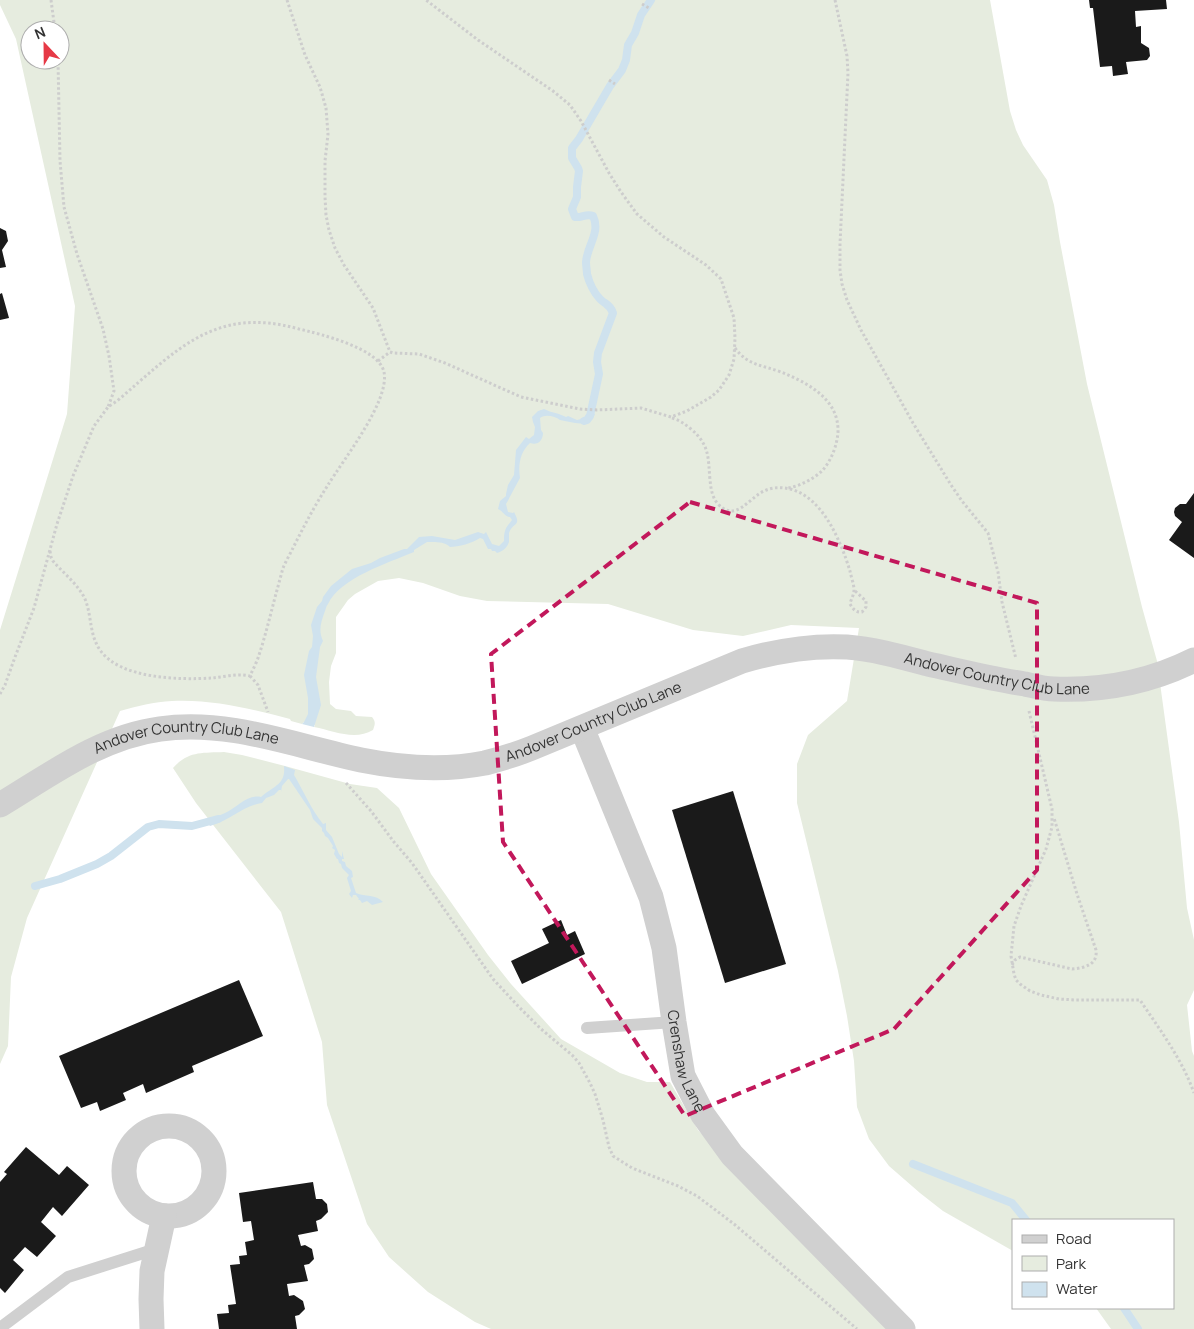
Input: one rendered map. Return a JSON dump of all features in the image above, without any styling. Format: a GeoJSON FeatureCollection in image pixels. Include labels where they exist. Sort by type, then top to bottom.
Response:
{"type":"FeatureCollection","features":[{"type":"Feature","properties":{"kind":"street","name":"Andover Country Club Lane"},"geometry":{"type":"LineString","coordinates":[[0,805],[90,752],[111,742],[158,729],[182,726],[229,729],[361,760],[387,764],[436,768],[485,763],[507,757],[582,728],[742,661],[795,649],[848,647],[876,651],[1003,681],[1053,689],[1101,688],[1142,681],[1194,660]]}},
{"type":"Feature","properties":{"kind":"street","name":"Crenshaw Lane"},"geometry":{"type":"LineString","coordinates":[[582,728],[651,898],[664,948],[683,1076],[703,1115],[732,1155],[903,1329]]}},
{"type":"Feature","properties":{"kind":"street"},"geometry":{"type":"LineString","coordinates":[[152,1329],[152,1271],[164,1216]]}},
{"type":"Feature","properties":{"kind":"lane"},"geometry":{"type":"LineString","coordinates":[[587,1028],[674,1022]]}},
{"type":"Feature","properties":{"kind":"lane"},"geometry":{"type":"LineString","coordinates":[[0,1328],[68,1277],[156,1249]]}},
{"type":"Feature","properties":{"kind":"path"},"geometry":{"type":"LineString","coordinates":[[51,0],[54,20]]}},
{"type":"Feature","properties":{"kind":"path"},"geometry":{"type":"LineString","coordinates":[[287,0],[304,55],[320,87],[326,108],[328,134],[325,160],[325,197],[329,230],[335,248],[344,265],[373,308],[390,352]]}},
{"type":"Feature","properties":{"kind":"path"},"geometry":{"type":"LineString","coordinates":[[426,0],[478,40],[553,90],[570,105],[581,121],[609,174],[638,214],[664,237],[706,264],[721,279],[734,318],[734,359],[729,375],[719,390],[711,397],[671,418]]}},
{"type":"Feature","properties":{"kind":"path"},"geometry":{"type":"LineString","coordinates":[[835,0],[847,56],[848,74],[840,244],[842,284],[861,330],[913,423],[951,485],[988,533],[998,572],[1002,602],[1052,809],[1096,950],[1094,961],[1086,967],[1076,969],[1020,957],[1012,965]]}},
{"type":"Feature","properties":{"kind":"path"},"geometry":{"type":"LineString","coordinates":[[642,4],[649,8]]}},
{"type":"Feature","properties":{"kind":"path"},"geometry":{"type":"LineString","coordinates":[[0,694],[34,608],[66,498],[86,445],[94,426],[114,395],[103,329],[77,254],[64,207],[60,161],[58,70]]}},
{"type":"Feature","properties":{"kind":"path"},"geometry":{"type":"LineString","coordinates":[[609,80],[615,84]]}},
{"type":"Feature","properties":{"kind":"path"},"geometry":{"type":"LineString","coordinates":[[108,407],[190,341],[217,328],[250,322],[297,328],[342,341],[365,352],[378,361],[384,372],[381,397],[367,425],[307,519],[283,568],[258,658],[250,676]]}},
{"type":"Feature","properties":{"kind":"path"},"geometry":{"type":"LineString","coordinates":[[378,361],[390,352],[419,354],[445,363],[521,397],[580,409],[646,409],[671,418],[684,424],[701,438],[707,451],[712,494],[717,503],[724,508],[736,511],[763,492],[774,488],[793,487],[818,474],[833,453],[837,440],[837,423],[835,414],[826,399],[810,386],[782,372],[747,360],[735,347]]}},
{"type":"Feature","properties":{"kind":"path"},"geometry":{"type":"LineString","coordinates":[[787,488],[799,492],[807,498],[827,520],[841,544],[854,590],[866,601],[866,607],[862,612],[857,612],[850,604],[854,590]]}},
{"type":"Feature","properties":{"kind":"path"},"geometry":{"type":"LineString","coordinates":[[50,551],[53,561],[81,592],[87,606],[93,637],[105,657],[123,668],[153,676],[198,678],[250,676],[258,685],[271,717]]}},
{"type":"Feature","properties":{"kind":"path"},"geometry":{"type":"LineString","coordinates":[[340,780],[350,787],[372,811],[394,842],[408,857],[493,979],[541,1029],[579,1063],[595,1094],[613,1156],[632,1168],[672,1183],[697,1196],[734,1224],[857,1329]]}},
{"type":"Feature","properties":{"kind":"path"},"geometry":{"type":"LineString","coordinates":[[1052,809],[1053,820],[1049,840],[1014,926],[1012,948],[1014,974],[1020,984],[1030,991],[1041,995],[1075,1000],[1140,1000],[1173,1050],[1188,1077],[1194,1093]]}},
{"type":"Feature","properties":{"kind":"highlighted area"},"geometry":{"type":"Polygon","coordinates":[[[690,502],[1037,603],[1037,870],[894,1029],[685,1116],[503,842],[491,654],[690,502]]]}},
{"type":"Feature","properties":{"kind":"green space"},"geometry":{"type":"Polygon","coordinates":[[[0,0],[990,0],[1010,111],[1023,145],[1047,180],[1054,205],[1087,384],[1157,661],[1179,822],[1187,908],[1194,940],[1194,990],[1187,1005],[1194,1056],[1194,1329],[1111,1329],[1097,1309],[1174,1309],[1174,1219],[1012,1219],[1012,1250],[943,1211],[889,1166],[869,1139],[857,1107],[854,1061],[847,1016],[838,971],[797,803],[797,764],[808,735],[847,701],[859,628],[791,625],[743,636],[693,630],[608,604],[487,601],[460,596],[423,583],[399,578],[378,581],[355,594],[348,600],[336,617],[336,653],[331,666],[329,682],[330,704],[336,709],[351,711],[356,716],[372,717],[375,723],[373,730],[359,735],[344,734],[261,712],[202,702],[187,701],[146,704],[120,711],[27,918],[11,977],[8,1046],[0,1064],[0,630],[67,414],[75,306],[23,70],[70,70],[70,20],[20,20],[20,57],[16,39],[0,5],[0,0]]]}},
{"type":"Feature","properties":{"kind":"green space"},"geometry":{"type":"Polygon","coordinates":[[[224,752],[242,755],[350,784],[377,788],[399,808],[431,874],[488,955],[511,984],[561,1039],[620,1073],[647,1082],[670,1082],[698,1130],[757,1196],[888,1329],[491,1329],[475,1322],[428,1292],[389,1257],[367,1224],[327,1105],[322,1042],[281,912],[196,803],[173,768],[184,758],[196,754],[224,752]]]}},
{"type":"Feature","properties":{"kind":"water"},"geometry":{"type":"Polygon","coordinates":[[[544,409],[577,420],[585,418],[586,414],[595,414],[589,422],[584,423],[560,420],[550,416],[540,418],[542,438],[538,443],[530,443],[524,450],[519,468],[520,478],[506,504],[508,512],[514,512],[517,522],[509,533],[509,542],[506,548],[497,553],[488,549],[483,539],[480,538],[470,543],[453,547],[442,543],[427,542],[414,550],[414,552],[366,572],[343,586],[327,606],[322,619],[321,633],[323,641],[320,647],[316,677],[321,705],[314,727],[302,724],[308,714],[308,698],[304,675],[309,651],[312,647],[311,625],[317,607],[331,586],[352,569],[407,549],[419,537],[432,536],[455,540],[478,532],[484,534],[486,532],[492,544],[499,546],[504,541],[504,534],[512,520],[498,509],[500,501],[506,496],[508,485],[514,475],[516,450],[526,437],[529,439],[534,435],[535,427],[532,417],[538,411],[544,409]]]}},
{"type":"Feature","properties":{"kind":"water"},"geometry":{"type":"Polygon","coordinates":[[[284,766],[295,770],[294,775],[323,824],[326,823],[326,830],[332,837],[342,857],[342,851],[344,859],[342,861],[352,871],[353,877],[351,878],[356,893],[380,899],[383,902],[372,905],[367,901],[362,903],[356,895],[353,895],[352,898],[349,894],[351,891],[347,878],[349,875],[342,868],[334,854],[333,846],[325,836],[322,828],[313,819],[310,810],[289,779],[282,786],[281,792],[279,790],[274,795],[266,798],[262,803],[249,807],[210,826],[205,819],[225,813],[251,798],[261,797],[278,784],[283,777],[284,766]]]}},
{"type":"Feature","properties":{"kind":"building"},"geometry":{"type":"Polygon","coordinates":[[[1089,0],[1166,0],[1167,9],[1135,11],[1136,27],[1141,26],[1141,43],[1149,48],[1150,56],[1147,60],[1126,62],[1128,74],[1113,76],[1112,66],[1100,67],[1093,8],[1090,8],[1089,0]]]}},
{"type":"Feature","properties":{"kind":"building"},"geometry":{"type":"Polygon","coordinates":[[[0,228],[6,231],[8,241],[2,250],[6,267],[0,268],[0,228]]]}},
{"type":"Feature","properties":{"kind":"building"},"geometry":{"type":"Polygon","coordinates":[[[2,293],[9,318],[0,320],[0,294],[2,293]]]}},
{"type":"Feature","properties":{"kind":"building"},"geometry":{"type":"Polygon","coordinates":[[[1194,493],[1194,558],[1169,540],[1182,522],[1175,516],[1175,508],[1180,504],[1186,504],[1194,493]]]}},
{"type":"Feature","properties":{"kind":"building"},"geometry":{"type":"Polygon","coordinates":[[[733,791],[786,964],[725,983],[672,810],[733,791]]]}},
{"type":"Feature","properties":{"kind":"building"},"geometry":{"type":"Polygon","coordinates":[[[561,920],[567,935],[575,931],[585,954],[522,984],[511,961],[549,943],[542,929],[561,920]]]}},
{"type":"Feature","properties":{"kind":"building"},"geometry":{"type":"Polygon","coordinates":[[[239,980],[263,1036],[192,1066],[194,1072],[146,1093],[143,1084],[123,1093],[126,1100],[100,1111],[97,1102],[81,1108],[59,1056],[239,980]]]}},
{"type":"Feature","properties":{"kind":"building"},"geometry":{"type":"Polygon","coordinates":[[[26,1147],[59,1175],[67,1166],[89,1185],[62,1216],[53,1207],[41,1222],[56,1236],[37,1257],[25,1247],[13,1260],[24,1270],[5,1293],[0,1288],[0,1182],[7,1174],[4,1172],[26,1147]]]}},
{"type":"Feature","properties":{"kind":"building"},"geometry":{"type":"Polygon","coordinates":[[[313,1182],[316,1199],[322,1199],[327,1204],[328,1212],[316,1221],[318,1231],[298,1235],[301,1246],[305,1245],[312,1249],[314,1259],[309,1264],[304,1265],[308,1281],[287,1284],[289,1296],[294,1295],[303,1301],[305,1309],[295,1316],[297,1329],[219,1329],[217,1314],[229,1313],[228,1305],[236,1304],[230,1265],[240,1264],[239,1256],[247,1255],[245,1242],[254,1240],[251,1221],[243,1222],[239,1193],[313,1182]]]}},
{"type":"Feature","properties":{"kind":"waterway"},"geometry":{"type":"LineString","coordinates":[[584,421],[590,416],[599,374],[598,353],[613,313],[609,306],[596,294],[587,274],[586,262],[595,233],[595,222],[591,215],[575,217],[572,209],[577,197],[579,171],[572,158],[572,148],[622,70],[626,60],[628,45],[635,33],[641,15],[651,0]]}},
{"type":"Feature","properties":{"kind":"waterway"},"geometry":{"type":"LineString","coordinates":[[35,886],[60,879],[97,864],[111,856],[148,827],[159,824],[192,826],[218,819]]}},
{"type":"Feature","properties":{"kind":"waterway"},"geometry":{"type":"LineString","coordinates":[[913,1164],[1012,1203],[1025,1219]]}},
{"type":"Feature","properties":{"kind":"waterway"},"geometry":{"type":"LineString","coordinates":[[1125,1309],[1138,1329]]}}]}
